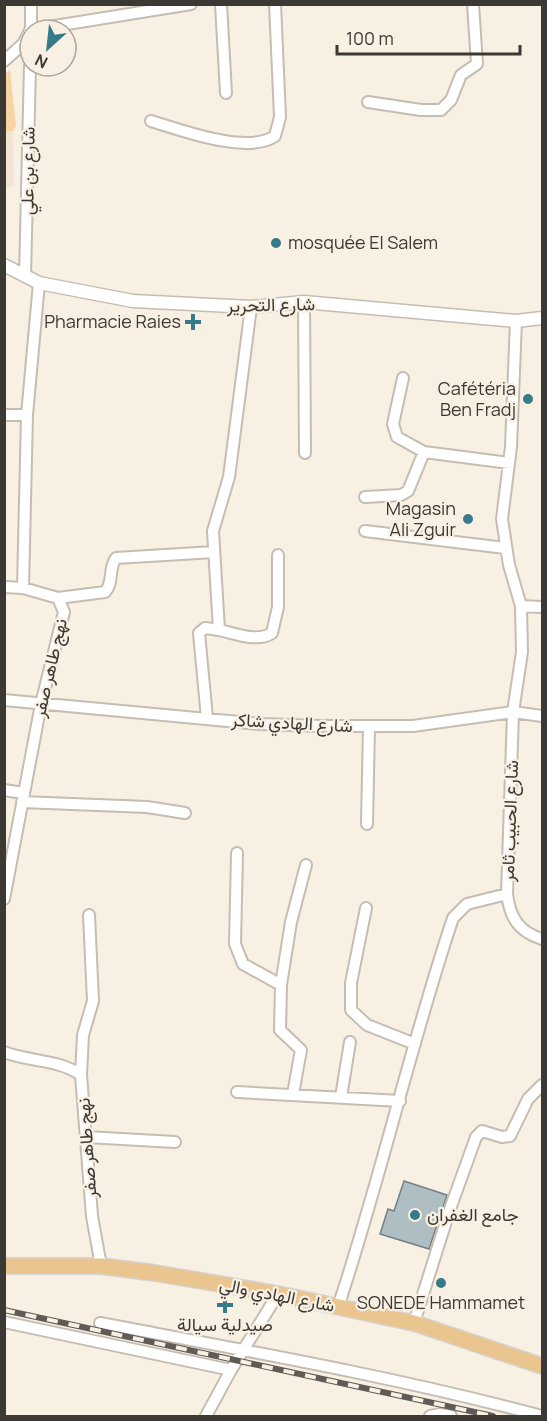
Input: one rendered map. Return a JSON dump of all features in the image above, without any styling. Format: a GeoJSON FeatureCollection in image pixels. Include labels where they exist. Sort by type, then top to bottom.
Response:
{"type":"FeatureCollection","features":[{"type":"Feature","properties":{"kind":"main road","name":"شارع الهادي والي"},"geometry":{"type":"LineString","coordinates":[[4,1266],[101,1266],[155,1272],[278,1294],[414,1323],[543,1366]]}},
{"type":"Feature","properties":{"kind":"street"},"geometry":{"type":"LineString","coordinates":[[78,19],[117,10],[191,4]]}},
{"type":"Feature","properties":{"kind":"street"},"geometry":{"type":"LineString","coordinates":[[221,4],[226,93]]}},
{"type":"Feature","properties":{"kind":"street"},"geometry":{"type":"LineString","coordinates":[[152,121],[229,142],[268,140],[275,136],[280,117],[275,4]]}},
{"type":"Feature","properties":{"kind":"street"},"geometry":{"type":"LineString","coordinates":[[368,102],[421,110],[441,110],[448,104],[461,75],[477,64],[473,4]]}},
{"type":"Feature","properties":{"kind":"street"},"geometry":{"type":"LineString","coordinates":[[4,61],[18,48]]}},
{"type":"Feature","properties":{"kind":"street","name":"شارع بن علي"},"geometry":{"type":"LineString","coordinates":[[25,276],[30,78]]}},
{"type":"Feature","properties":{"kind":"street","name":"شارع التحرير"},"geometry":{"type":"LineString","coordinates":[[4,265],[39,283],[133,301],[251,307],[304,302],[516,321],[543,318]]}},
{"type":"Feature","properties":{"kind":"street"},"geometry":{"type":"LineString","coordinates":[[23,588],[27,416],[39,283]]}},
{"type":"Feature","properties":{"kind":"street"},"geometry":{"type":"LineString","coordinates":[[304,302],[305,453]]}},
{"type":"Feature","properties":{"kind":"street"},"geometry":{"type":"LineString","coordinates":[[219,630],[219,593],[214,552],[214,528],[229,477],[251,307]]}},
{"type":"Feature","properties":{"kind":"street","name":"شارع الحبيب ثامر"},"geometry":{"type":"LineString","coordinates":[[338,1307],[453,918],[467,904],[507,894],[513,712],[522,652],[521,606],[505,548],[502,519],[509,463],[516,321]]}},
{"type":"Feature","properties":{"kind":"street"},"geometry":{"type":"LineString","coordinates":[[402,378],[393,424],[397,437],[424,452],[509,463]]}},
{"type":"Feature","properties":{"kind":"street"},"geometry":{"type":"LineString","coordinates":[[4,415],[27,416]]}},
{"type":"Feature","properties":{"kind":"street"},"geometry":{"type":"LineString","coordinates":[[365,497],[401,495],[408,491],[424,452]]}},
{"type":"Feature","properties":{"kind":"street"},"geometry":{"type":"LineString","coordinates":[[365,531],[505,548]]}},
{"type":"Feature","properties":{"kind":"street"},"geometry":{"type":"LineString","coordinates":[[58,598],[105,592],[110,584],[112,564],[116,558],[214,552]]}},
{"type":"Feature","properties":{"kind":"street"},"geometry":{"type":"LineString","coordinates":[[207,718],[199,633],[205,628],[254,637],[263,637],[272,633],[278,607],[278,555]]}},
{"type":"Feature","properties":{"kind":"street","name":"نهج طاهر صفر"},"geometry":{"type":"LineString","coordinates":[[4,587],[23,588],[58,598],[64,612],[41,704],[4,898]]}},
{"type":"Feature","properties":{"kind":"street"},"geometry":{"type":"LineString","coordinates":[[521,606],[543,607]]}},
{"type":"Feature","properties":{"kind":"street","name":"شارع الهادي شاكر"},"geometry":{"type":"LineString","coordinates":[[4,700],[260,724],[413,726],[513,712],[543,716]]}},
{"type":"Feature","properties":{"kind":"street"},"geometry":{"type":"LineString","coordinates":[[367,824],[369,726]]}},
{"type":"Feature","properties":{"kind":"street"},"geometry":{"type":"LineString","coordinates":[[4,790],[22,798],[147,807],[185,813]]}},
{"type":"Feature","properties":{"kind":"street"},"geometry":{"type":"LineString","coordinates":[[237,853],[235,944],[237,953],[243,964],[281,985]]}},
{"type":"Feature","properties":{"kind":"street"},"geometry":{"type":"LineString","coordinates":[[293,1094],[301,1050],[280,1030],[281,985],[291,922],[306,865]]}},
{"type":"Feature","properties":{"kind":"street"},"geometry":{"type":"LineString","coordinates":[[507,894],[514,921],[525,932],[543,939]]}},
{"type":"Feature","properties":{"kind":"street"},"geometry":{"type":"LineString","coordinates":[[366,908],[351,983],[349,998],[351,1010],[367,1025],[415,1044]]}},
{"type":"Feature","properties":{"kind":"street"},"geometry":{"type":"LineString","coordinates":[[81,1075],[83,1035],[93,1001],[89,915]]}},
{"type":"Feature","properties":{"kind":"street"},"geometry":{"type":"LineString","coordinates":[[341,1097],[350,1042]]}},
{"type":"Feature","properties":{"kind":"street","name":"نهج طاهر صفر"},"geometry":{"type":"LineString","coordinates":[[4,1052],[54,1062],[70,1067],[81,1075],[92,1216],[101,1266]]}},
{"type":"Feature","properties":{"kind":"street"},"geometry":{"type":"LineString","coordinates":[[414,1323],[476,1137],[482,1131],[502,1137],[510,1136],[528,1099],[543,1085]]}},
{"type":"Feature","properties":{"kind":"street"},"geometry":{"type":"LineString","coordinates":[[237,1092],[400,1101]]}},
{"type":"Feature","properties":{"kind":"street"},"geometry":{"type":"LineString","coordinates":[[86,1137],[175,1142]]}},
{"type":"Feature","properties":{"kind":"street"},"geometry":{"type":"LineString","coordinates":[[206,1416],[231,1370],[278,1294]]}},
{"type":"Feature","properties":{"kind":"street"},"geometry":{"type":"LineString","coordinates":[[4,1322],[231,1370]]}},
{"type":"Feature","properties":{"kind":"street"},"geometry":{"type":"LineString","coordinates":[[100,1323],[435,1389],[543,1416]]}},
{"type":"Feature","properties":{"kind":"street"},"geometry":{"type":"LineString","coordinates":[[430,1416],[440,1414],[451,1416]]}},
{"type":"Feature","properties":{"kind":"shaded area"},"geometry":{"type":"Polygon","coordinates":[[[10,70],[16,126],[13,131],[5,132],[5,74],[10,70]]]}},
{"type":"Feature","properties":{"kind":"shaded area"},"geometry":{"type":"Polygon","coordinates":[[[13,131],[14,186],[5,187],[5,133],[13,131]]]}},
{"type":"Feature","properties":{"kind":"building"},"geometry":{"type":"Polygon","coordinates":[[[404,1181],[447,1195],[429,1249],[380,1234],[388,1209],[394,1211],[404,1181]]]}},
{"type":"Feature","properties":{"kind":"railway"},"geometry":{"type":"LineString","coordinates":[[4,1310],[493,1416]]}},
{"type":"Feature","properties":{"kind":"place","name":"mosquée El Salem"},"geometry":{"type":"Point","coordinates":[276,243]}},
{"type":"Feature","properties":{"kind":"place","name":"Pharmacie Raies"},"geometry":{"type":"Point","coordinates":[193,322]}},
{"type":"Feature","properties":{"kind":"place","name":"Cafétéria Ben Fradj"},"geometry":{"type":"Point","coordinates":[528,399]}},
{"type":"Feature","properties":{"kind":"place","name":"Magasin Ali Zguir"},"geometry":{"type":"Point","coordinates":[468,519]}},
{"type":"Feature","properties":{"kind":"place","name":"جامع الغفران"},"geometry":{"type":"Point","coordinates":[415,1215]}},
{"type":"Feature","properties":{"kind":"place","name":"SONEDE Hammamet"},"geometry":{"type":"Point","coordinates":[441,1283]}},
{"type":"Feature","properties":{"kind":"place","name":"صيدلية سيالة"},"geometry":{"type":"Point","coordinates":[225,1305]}}]}
